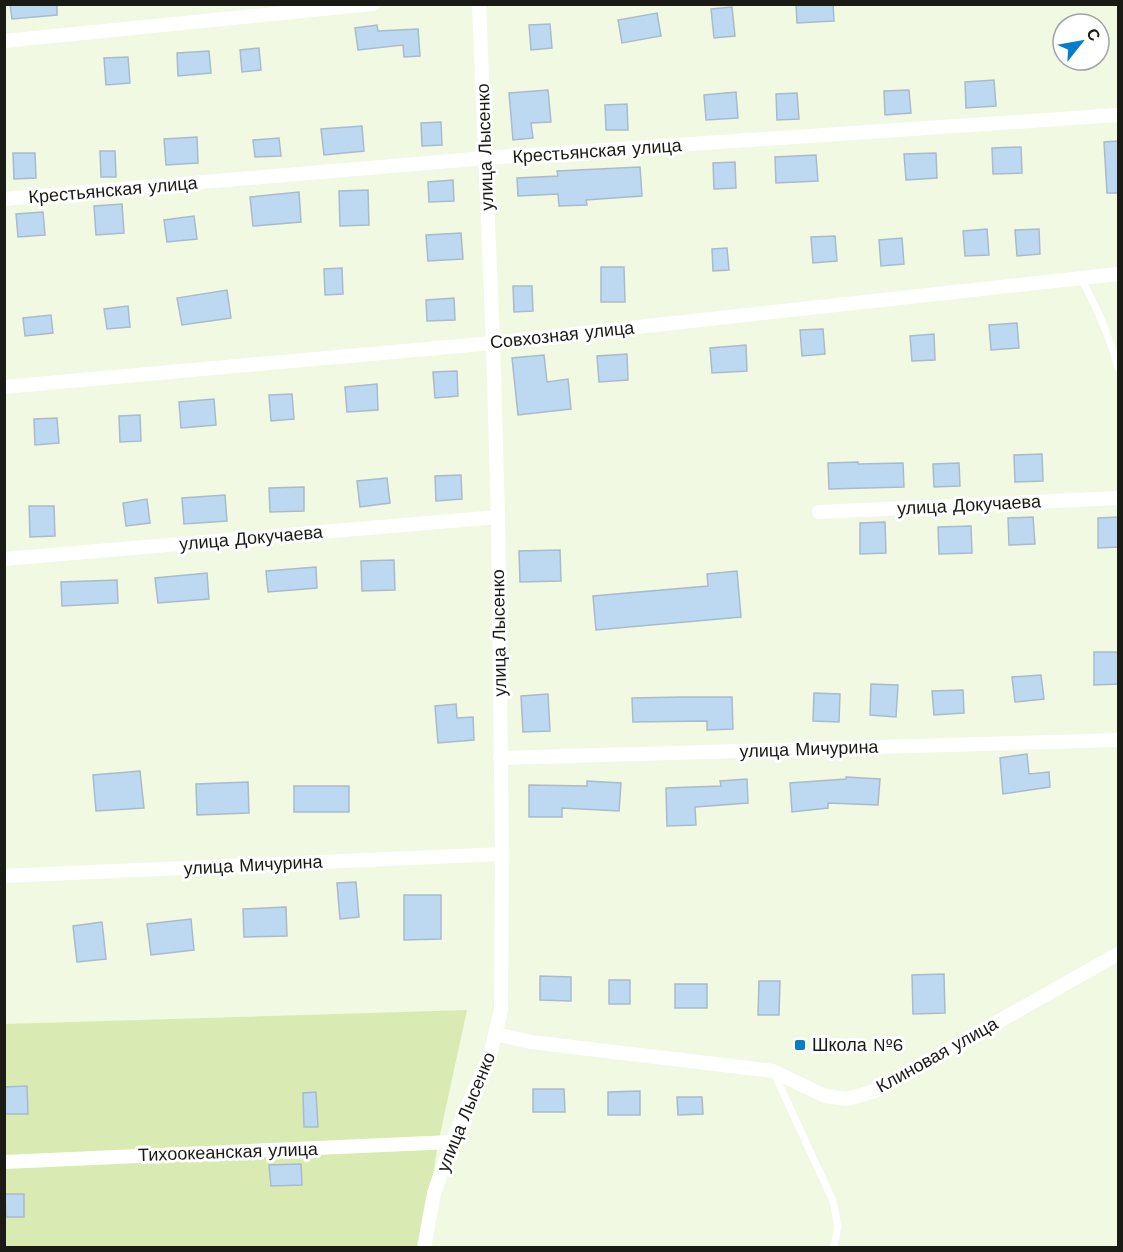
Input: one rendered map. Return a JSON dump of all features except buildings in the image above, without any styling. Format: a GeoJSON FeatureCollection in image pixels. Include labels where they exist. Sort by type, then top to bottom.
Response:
{"type":"FeatureCollection","features":[{"type":"Feature","properties":{"kind":"street"},"geometry":{"type":"LineString","coordinates":[[4,41],[373,4]]}},
{"type":"Feature","properties":{"kind":"street","name":"улица Лысенко"},"geometry":{"type":"LineString","coordinates":[[424,1248],[434,1193],[452,1142],[491,1052],[501,1010],[502,854],[498,517],[479,4]]}},
{"type":"Feature","properties":{"kind":"street","name":"Крестьянская улица"},"geometry":{"type":"LineString","coordinates":[[4,199],[486,158],[1119,116]]}},
{"type":"Feature","properties":{"kind":"street","name":"Совхозная улица"},"geometry":{"type":"LineString","coordinates":[[4,387],[493,343],[1119,274]]}},
{"type":"Feature","properties":{"kind":"street","name":"улица Докучаева"},"geometry":{"type":"LineString","coordinates":[[819,512],[1119,498]]}},
{"type":"Feature","properties":{"kind":"street","name":"улица Докучаева"},"geometry":{"type":"LineString","coordinates":[[4,559],[498,517]]}},
{"type":"Feature","properties":{"kind":"street","name":"улица Мичурина"},"geometry":{"type":"LineString","coordinates":[[500,758],[1119,740]]}},
{"type":"Feature","properties":{"kind":"street","name":"улица Мичурина"},"geometry":{"type":"LineString","coordinates":[[4,876],[502,854]]}},
{"type":"Feature","properties":{"kind":"street","name":"Клиновая улица"},"geometry":{"type":"LineString","coordinates":[[496,1034],[531,1042],[773,1071],[825,1096],[847,1099],[875,1091],[1119,954]]}},
{"type":"Feature","properties":{"kind":"street","name":"Тихоокеанская улица"},"geometry":{"type":"LineString","coordinates":[[4,1162],[452,1142]]}},
{"type":"Feature","properties":{"kind":"lane"},"geometry":{"type":"LineString","coordinates":[[1081,279],[1104,321],[1119,368]]}},
{"type":"Feature","properties":{"kind":"lane"},"geometry":{"type":"LineString","coordinates":[[773,1071],[832,1201],[838,1227],[832,1248]]}},
{"type":"Feature","properties":{"kind":"green space"},"geometry":{"type":"Polygon","coordinates":[[[467,1010],[438,1144],[421,1247],[5,1247],[4,1024],[467,1010]]]}},
{"type":"Feature","properties":{"kind":"place","name":"Школа №6"},"geometry":{"type":"Point","coordinates":[800,1045]}}]}
